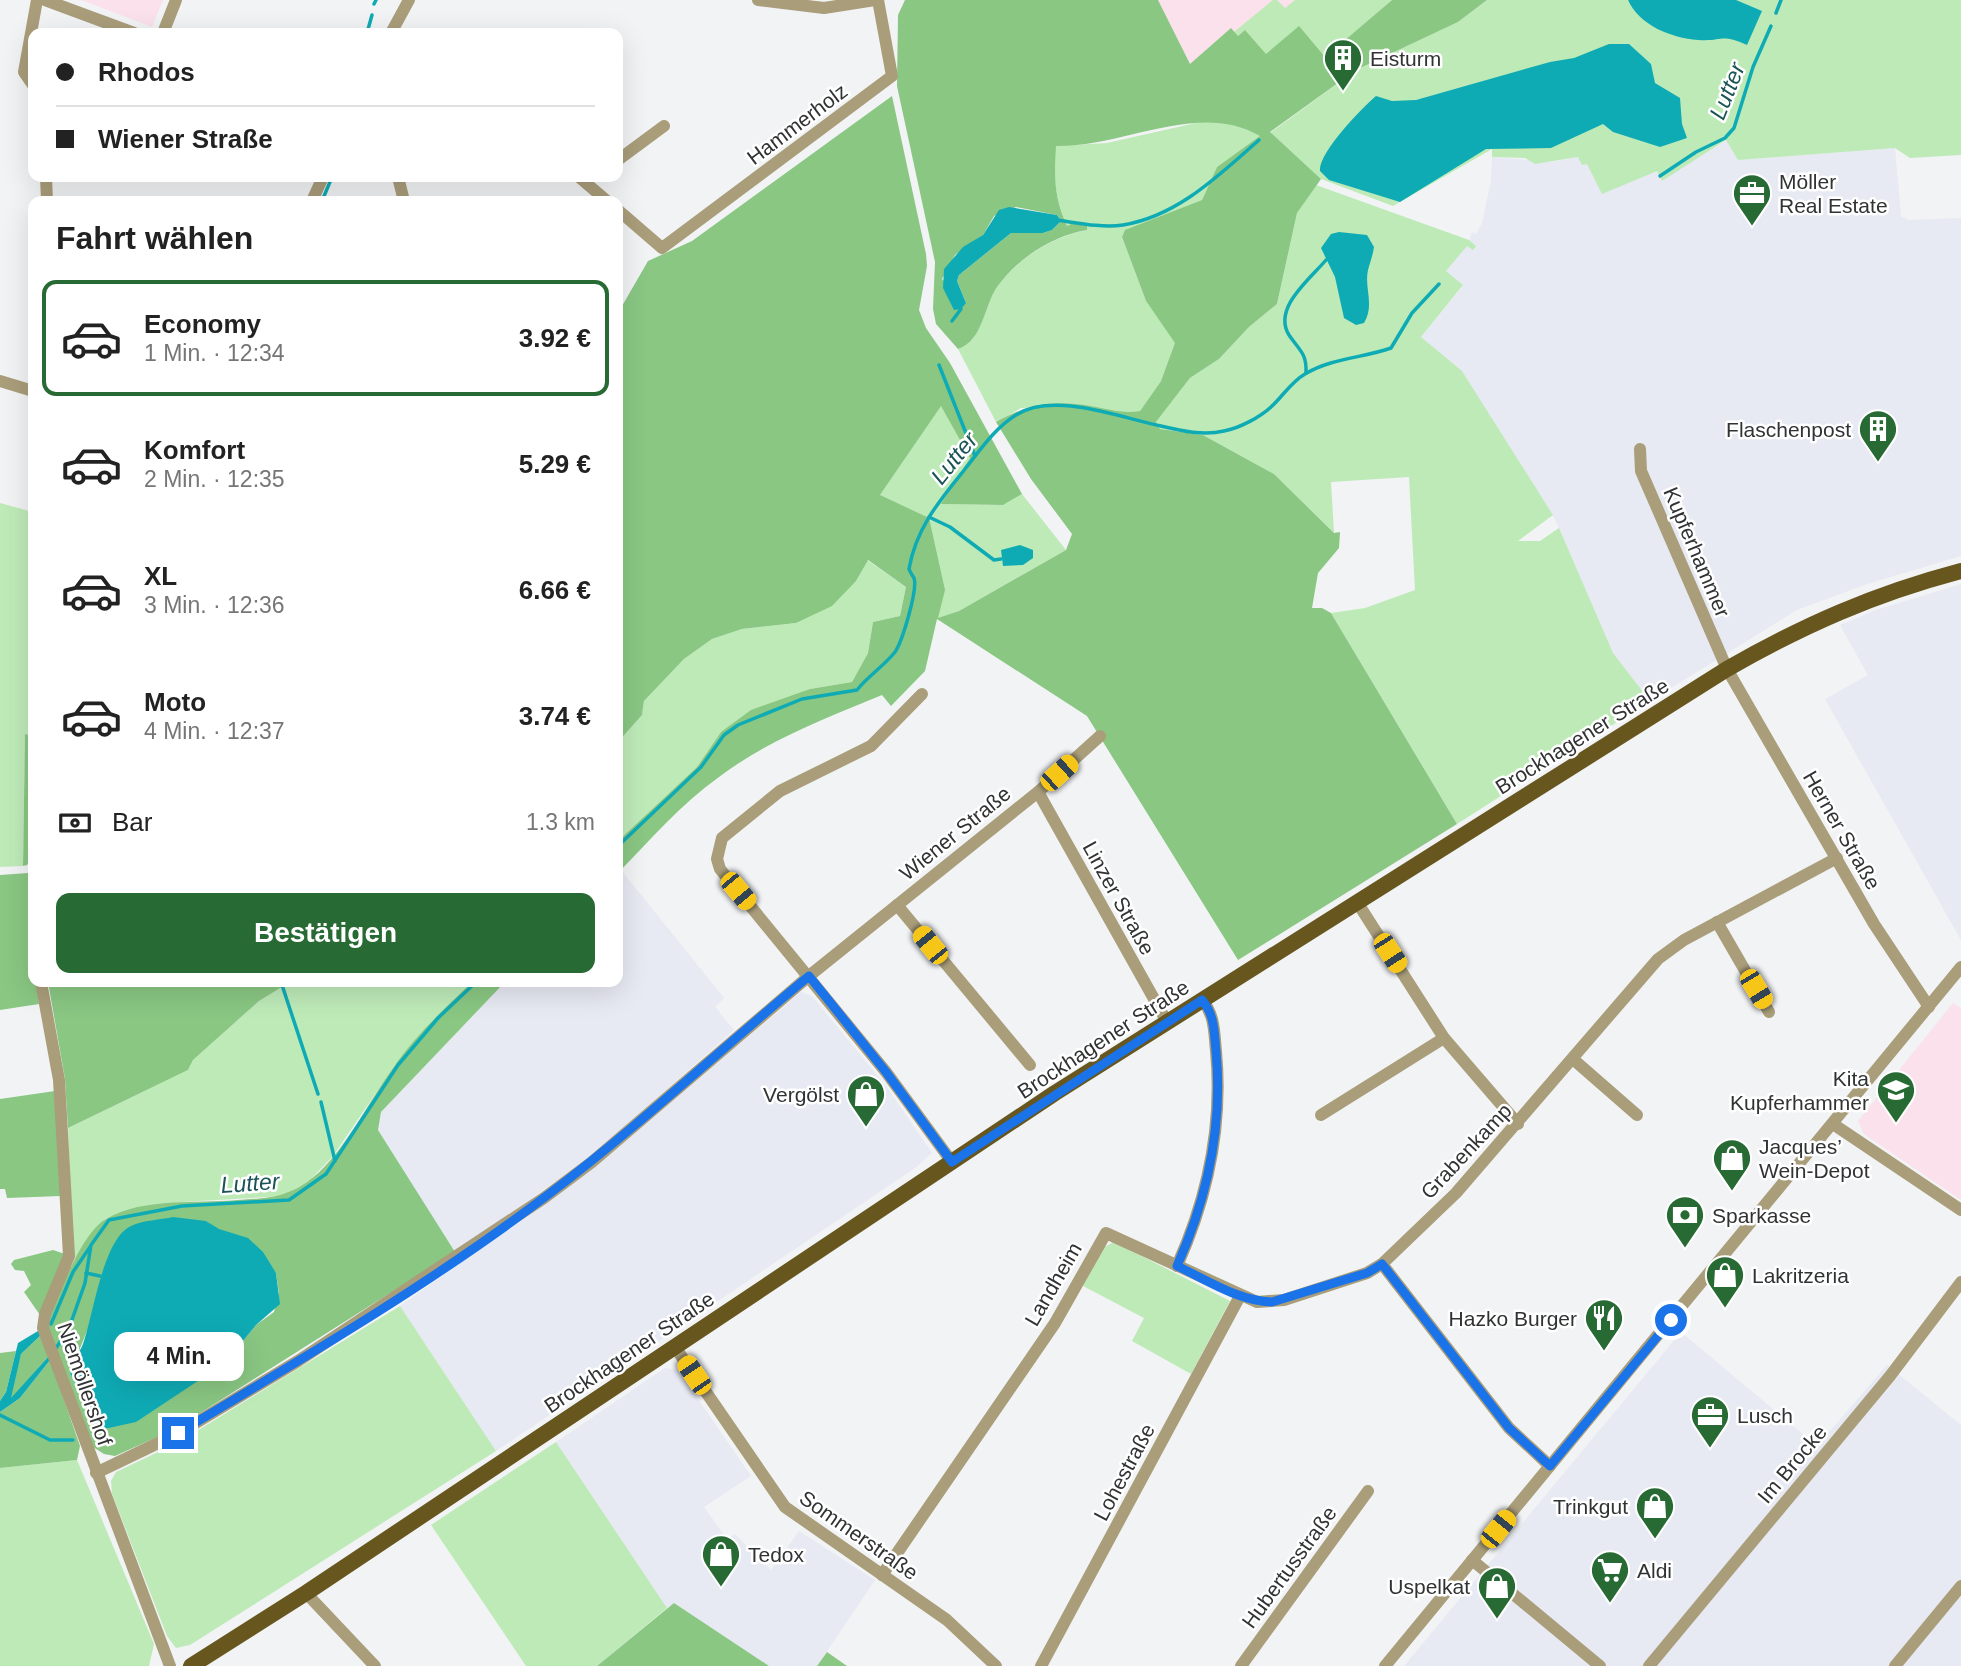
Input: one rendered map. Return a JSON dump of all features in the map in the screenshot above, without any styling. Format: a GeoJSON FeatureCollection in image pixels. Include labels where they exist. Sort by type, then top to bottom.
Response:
{"type":"FeatureCollection","features":[{"type":"Feature","properties":{"kind":"main road","name":"Brockhagener Straße"},"geometry":{"type":"LineString","coordinates":[[191,1666],[306,1594],[952,1162],[1167,1022],[1727,669],[1836,611],[1897,589],[1961,572]]}},
{"type":"Feature","properties":{"kind":"street"},"geometry":{"type":"LineString","coordinates":[[32,28],[37,0]]}},
{"type":"Feature","properties":{"kind":"street"},"geometry":{"type":"LineString","coordinates":[[45,0],[121,28]]}},
{"type":"Feature","properties":{"kind":"street"},"geometry":{"type":"LineString","coordinates":[[165,28],[176,0]]}},
{"type":"Feature","properties":{"kind":"street"},"geometry":{"type":"LineString","coordinates":[[394,28],[409,0]]}},
{"type":"Feature","properties":{"kind":"street"},"geometry":{"type":"LineString","coordinates":[[758,0],[824,8],[877,0]]}},
{"type":"Feature","properties":{"kind":"street","name":"Hammerholz"},"geometry":{"type":"LineString","coordinates":[[623,215],[662,248],[892,76],[877,0]]}},
{"type":"Feature","properties":{"kind":"street"},"geometry":{"type":"LineString","coordinates":[[28,50],[24,72],[28,78]]}},
{"type":"Feature","properties":{"kind":"street"},"geometry":{"type":"LineString","coordinates":[[623,156],[664,126]]}},
{"type":"Feature","properties":{"kind":"street"},"geometry":{"type":"LineString","coordinates":[[590,182],[602,196]]}},
{"type":"Feature","properties":{"kind":"street"},"geometry":{"type":"LineString","coordinates":[[0,381],[28,389]]}},
{"type":"Feature","properties":{"kind":"street","name":"Kupferhammer"},"geometry":{"type":"LineString","coordinates":[[1640,449],[1641,471],[1727,669]]}},
{"type":"Feature","properties":{"kind":"street","name":"Herner Straße"},"geometry":{"type":"LineString","coordinates":[[1727,669],[1874,924],[1928,1007]]}},
{"type":"Feature","properties":{"kind":"street"},"geometry":{"type":"LineString","coordinates":[[922,694],[871,746],[779,792],[722,838],[717,859],[720,869],[886,1072],[952,1162]]}},
{"type":"Feature","properties":{"kind":"street","name":"Wiener Straße"},"geometry":{"type":"LineString","coordinates":[[96,1473],[178,1433],[286,1368],[544,1198],[592,1162],[809,976],[1038,792],[1100,736]]}},
{"type":"Feature","properties":{"kind":"street","name":"Linzer Straße"},"geometry":{"type":"LineString","coordinates":[[1038,792],[1167,1022]]}},
{"type":"Feature","properties":{"kind":"street","name":"Grabenkamp"},"geometry":{"type":"LineString","coordinates":[[1382,1264],[1456,1193],[1518,1125],[1658,959],[1684,940],[1837,858]]}},
{"type":"Feature","properties":{"kind":"street"},"geometry":{"type":"LineString","coordinates":[[1357,902],[1444,1038],[1518,1125]]}},
{"type":"Feature","properties":{"kind":"street","name":"Wiener Straße"},"geometry":{"type":"LineString","coordinates":[[897,905],[1030,1065]]}},
{"type":"Feature","properties":{"kind":"street"},"geometry":{"type":"LineString","coordinates":[[1717,922],[1769,1012]]}},
{"type":"Feature","properties":{"kind":"street"},"geometry":{"type":"LineString","coordinates":[[1385,1666],[1961,967]]}},
{"type":"Feature","properties":{"kind":"street","name":"Niemöllershof"},"geometry":{"type":"LineString","coordinates":[[42,987],[59,1080],[69,1256],[45,1314],[43,1328],[170,1666]]}},
{"type":"Feature","properties":{"kind":"street"},"geometry":{"type":"LineString","coordinates":[[1177,1266],[1195,1226],[1215,1141],[1218,1071],[1212,1018],[1202,1000]]}},
{"type":"Feature","properties":{"kind":"street"},"geometry":{"type":"LineString","coordinates":[[1321,1115],[1444,1038]]}},
{"type":"Feature","properties":{"kind":"street"},"geometry":{"type":"LineString","coordinates":[[1574,1060],[1637,1115]]}},
{"type":"Feature","properties":{"kind":"street"},"geometry":{"type":"LineString","coordinates":[[1833,1124],[1961,1210]]}},
{"type":"Feature","properties":{"kind":"street","name":"Landheim"},"geometry":{"type":"LineString","coordinates":[[882,1576],[1055,1324],[1106,1233],[1112,1233],[1240,1296],[1257,1301],[1284,1300],[1367,1273],[1382,1264]]}},
{"type":"Feature","properties":{"kind":"street"},"geometry":{"type":"LineString","coordinates":[[1382,1264],[1509,1428],[1550,1466]]}},
{"type":"Feature","properties":{"kind":"street","name":"Im Brocke"},"geometry":{"type":"LineString","coordinates":[[1649,1666],[1890,1376],[1961,1282]]}},
{"type":"Feature","properties":{"kind":"street","name":"Lohestraße"},"geometry":{"type":"LineString","coordinates":[[1041,1666],[1240,1296]]}},
{"type":"Feature","properties":{"kind":"street","name":"Sommerstraße"},"geometry":{"type":"LineString","coordinates":[[675,1347],[785,1507],[947,1620],[996,1666]]}},
{"type":"Feature","properties":{"kind":"street","name":"Hubertusstraße"},"geometry":{"type":"LineString","coordinates":[[1241,1666],[1368,1491]]}},
{"type":"Feature","properties":{"kind":"street"},"geometry":{"type":"LineString","coordinates":[[1472,1560],[1600,1666]]}},
{"type":"Feature","properties":{"kind":"street"},"geometry":{"type":"LineString","coordinates":[[1895,1666],[1961,1586]]}},
{"type":"Feature","properties":{"kind":"street"},"geometry":{"type":"LineString","coordinates":[[306,1594],[375,1666]]}},
{"type":"Feature","properties":{"kind":"shaded area"},"geometry":{"type":"Polygon","coordinates":[[[81,0],[163,0],[152,27],[81,0]]]}},
{"type":"Feature","properties":{"kind":"shaded area"},"geometry":{"type":"Polygon","coordinates":[[[1158,0],[1392,0],[1189,64],[1158,0]]]}},
{"type":"Feature","properties":{"kind":"shaded area"},"geometry":{"type":"Polygon","coordinates":[[[1727,140],[1739,160],[1895,148],[1901,216],[1909,220],[1961,218],[1961,556],[1867,584],[1797,610],[1650,701],[1613,653],[1553,515],[1462,371],[1421,337],[1463,286],[1446,271],[1467,245],[1476,245],[1469,242],[1472,232],[1476,234],[1482,223],[1491,181],[1492,157],[1552,162],[1578,157],[1622,184],[1657,170],[1662,180],[1727,140]]]}},
{"type":"Feature","properties":{"kind":"shaded area"},"geometry":{"type":"Polygon","coordinates":[[[1961,584],[1961,940],[1825,699],[1868,675],[1840,625],[1876,610],[1961,584]]]}},
{"type":"Feature","properties":{"kind":"shaded area"},"geometry":{"type":"Polygon","coordinates":[[[623,872],[724,998],[715,1007],[734,1030],[590,1157],[455,1252],[378,1130],[381,1112],[500,987],[623,987],[623,872]]]}},
{"type":"Feature","properties":{"kind":"shaded area"},"geometry":{"type":"Polygon","coordinates":[[[801,992],[812,996],[889,1090],[932,1153],[915,1168],[496,1451],[400,1306],[591,1170],[801,992]]]}},
{"type":"Feature","properties":{"kind":"shaded area"},"geometry":{"type":"Polygon","coordinates":[[[1953,1003],[1961,1008],[1961,1200],[1864,1134],[1858,1121],[1953,1003]]]}},
{"type":"Feature","properties":{"kind":"shaded area"},"geometry":{"type":"Polygon","coordinates":[[[1681,1332],[1817,1446],[1887,1365],[1961,1425],[1961,1666],[1404,1666],[1681,1332]]]}},
{"type":"Feature","properties":{"kind":"shaded area"},"geometry":{"type":"Polygon","coordinates":[[[665,1368],[678,1370],[751,1476],[704,1507],[727,1539],[735,1534],[771,1570],[799,1531],[875,1580],[817,1666],[769,1666],[674,1603],[667,1608],[556,1442],[665,1368]]]}},
{"type":"Feature","properties":{"kind":"green space"},"geometry":{"type":"Polygon","coordinates":[[[905,0],[1158,0],[1190,64],[1231,28],[1238,36],[1245,30],[1266,54],[1299,26],[1325,57],[1392,0],[1487,0],[1458,22],[1356,70],[1270,132],[1321,179],[1297,213],[1277,304],[1249,327],[1219,359],[1190,378],[1156,422],[1160,429],[1203,435],[1274,474],[1334,533],[1340,532],[1339,548],[1318,573],[1312,608],[1322,608],[1331,613],[1457,824],[1238,960],[1087,716],[937,619],[925,671],[891,706],[882,695],[757,752],[692,799],[623,868],[623,836],[697,767],[721,732],[751,710],[810,689],[852,682],[868,653],[873,622],[900,616],[906,587],[868,560],[856,581],[832,606],[796,623],[742,629],[712,639],[684,659],[644,701],[642,715],[623,736],[623,304],[648,261],[692,241],[892,96],[926,254],[927,266],[919,310],[926,328],[950,363],[1022,494],[1003,505],[941,504],[970,458],[941,406],[880,495],[929,518],[945,590],[938,618],[959,611],[1066,550],[1072,534],[1031,479],[996,422],[1031,407],[1053,403],[1077,404],[1121,412],[1140,411],[1161,381],[1175,343],[1146,301],[1122,237],[1125,230],[1202,200],[1217,167],[1260,136],[1237,126],[1187,124],[1108,140],[1056,146],[1056,187],[1063,216],[1067,226],[1073,223],[1087,226],[1087,230],[1049,243],[1025,258],[1005,276],[997,287],[973,339],[958,349],[936,324],[933,309],[935,262],[897,86],[898,15],[905,0]],[[1016,207],[994,216],[983,235],[955,255],[942,279],[966,303],[957,281],[959,275],[1011,233],[1043,233],[1052,230],[1061,221],[1057,215],[1016,207]]]}},
{"type":"Feature","properties":{"kind":"green space"},"geometry":{"type":"Polygon","coordinates":[[[1273,0],[1277,0],[1285,8],[1295,0],[1392,0],[1325,57],[1265,54],[1245,30],[1238,36],[1234,32],[1273,0]]]}},
{"type":"Feature","properties":{"kind":"green space"},"geometry":{"type":"Polygon","coordinates":[[[1487,0],[1961,0],[1961,155],[1910,158],[1895,148],[1738,160],[1726,140],[1662,181],[1657,171],[1602,194],[1587,164],[1582,165],[1578,157],[1535,164],[1525,158],[1492,157],[1492,149],[1393,206],[1321,179],[1270,133],[1356,70],[1458,22],[1487,0]]]}},
{"type":"Feature","properties":{"kind":"green space"},"geometry":{"type":"Polygon","coordinates":[[[1209,120],[1241,126],[1261,136],[1217,167],[1202,200],[1125,231],[1122,237],[1146,301],[1176,343],[1161,381],[1140,411],[1123,414],[1091,406],[1021,408],[996,422],[958,349],[973,339],[997,287],[1015,267],[1049,243],[1087,230],[1087,226],[1073,223],[1067,226],[1063,216],[1056,187],[1055,146],[1107,143],[1209,120]]]}},
{"type":"Feature","properties":{"kind":"green space"},"geometry":{"type":"Polygon","coordinates":[[[1316,185],[1469,240],[1476,246],[1473,250],[1467,246],[1446,271],[1463,285],[1421,337],[1462,371],[1553,515],[1518,541],[1540,541],[1559,528],[1613,653],[1650,701],[1457,824],[1331,613],[1365,608],[1415,590],[1409,477],[1331,482],[1334,533],[1274,474],[1203,435],[1160,429],[1156,422],[1190,378],[1219,359],[1249,327],[1277,304],[1297,213],[1316,185]]]}},
{"type":"Feature","properties":{"kind":"green space"},"geometry":{"type":"Polygon","coordinates":[[[941,405],[970,458],[942,504],[1003,505],[1022,494],[1066,550],[959,611],[937,619],[880,495],[941,405]]]}},
{"type":"Feature","properties":{"kind":"green space"},"geometry":{"type":"Polygon","coordinates":[[[0,503],[28,511],[28,736],[25,735],[23,866],[0,867],[0,503]]]}},
{"type":"Feature","properties":{"kind":"green space"},"geometry":{"type":"Polygon","coordinates":[[[867,560],[906,587],[900,616],[873,622],[868,653],[852,682],[810,689],[721,732],[697,767],[623,836],[623,736],[642,715],[644,701],[684,659],[712,639],[742,629],[796,623],[856,581],[867,560]]]}},
{"type":"Feature","properties":{"kind":"green space"},"geometry":{"type":"Polygon","coordinates":[[[25,734],[28,735],[28,863],[23,866],[25,734]]]}},
{"type":"Feature","properties":{"kind":"green space"},"geometry":{"type":"Polygon","coordinates":[[[28,873],[28,987],[37,987],[39,1004],[0,1010],[0,875],[28,873]]]}},
{"type":"Feature","properties":{"kind":"green space"},"geometry":{"type":"Polygon","coordinates":[[[49,987],[282,987],[259,1001],[193,1060],[188,1070],[68,1128],[65,1079],[49,987]]]}},
{"type":"Feature","properties":{"kind":"green space"},"geometry":{"type":"Polygon","coordinates":[[[282,987],[467,987],[395,1065],[333,1156],[310,1180],[284,1196],[182,1202],[139,1208],[105,1219],[73,1261],[68,1128],[188,1070],[193,1060],[259,1001],[282,987]]]}},
{"type":"Feature","properties":{"kind":"green space"},"geometry":{"type":"Polygon","coordinates":[[[467,987],[500,987],[381,1112],[378,1130],[455,1252],[175,1429],[115,1456],[104,1454],[93,1447],[46,1324],[79,1251],[97,1226],[106,1219],[137,1207],[265,1198],[289,1192],[307,1182],[343,1145],[402,1056],[430,1023],[467,987]],[[206,1221],[89,1326],[70,1373],[93,1422],[104,1429],[225,1363],[256,1325],[274,1312],[279,1293],[276,1273],[206,1221]]]}},
{"type":"Feature","properties":{"kind":"green space"},"geometry":{"type":"Polygon","coordinates":[[[55,1091],[61,1196],[7,1198],[5,1189],[0,1189],[0,1099],[55,1091]]]}},
{"type":"Feature","properties":{"kind":"green space"},"geometry":{"type":"Polygon","coordinates":[[[1114,1242],[1230,1301],[1191,1374],[1132,1341],[1144,1318],[1083,1286],[1102,1248],[1114,1242]]]}},
{"type":"Feature","properties":{"kind":"green space"},"geometry":{"type":"Polygon","coordinates":[[[53,1250],[65,1254],[40,1315],[24,1292],[31,1285],[24,1271],[15,1270],[11,1264],[14,1260],[53,1250]]]}},
{"type":"Feature","properties":{"kind":"green space"},"geometry":{"type":"Polygon","coordinates":[[[400,1306],[496,1451],[190,1645],[176,1648],[167,1636],[112,1494],[111,1481],[116,1472],[179,1442],[400,1306]]]}},
{"type":"Feature","properties":{"kind":"green space"},"geometry":{"type":"Polygon","coordinates":[[[41,1335],[49,1356],[11,1399],[9,1396],[21,1354],[41,1335]]]}},
{"type":"Feature","properties":{"kind":"green space"},"geometry":{"type":"Polygon","coordinates":[[[16,1351],[6,1392],[0,1401],[0,1353],[16,1351]]]}},
{"type":"Feature","properties":{"kind":"green space"},"geometry":{"type":"Polygon","coordinates":[[[50,1360],[80,1446],[77,1460],[0,1468],[0,1412],[20,1398],[50,1360]]]}},
{"type":"Feature","properties":{"kind":"green space"},"geometry":{"type":"Polygon","coordinates":[[[556,1442],[667,1608],[597,1666],[526,1666],[431,1525],[556,1442]]]}},
{"type":"Feature","properties":{"kind":"green space"},"geometry":{"type":"Polygon","coordinates":[[[77,1460],[154,1644],[149,1666],[0,1666],[0,1468],[77,1460]]]}},
{"type":"Feature","properties":{"kind":"green space"},"geometry":{"type":"Polygon","coordinates":[[[674,1603],[769,1666],[597,1666],[674,1603]]]}},
{"type":"Feature","properties":{"kind":"green space"},"geometry":{"type":"Polygon","coordinates":[[[827,1652],[847,1666],[817,1666],[827,1652]]]}},
{"type":"Feature","properties":{"kind":"water"},"geometry":{"type":"Polygon","coordinates":[[[1628,0],[1736,0],[1762,11],[1747,45],[1731,39],[1698,40],[1667,33],[1640,17],[1628,0]]]}},
{"type":"Feature","properties":{"kind":"water"},"geometry":{"type":"Polygon","coordinates":[[[1609,44],[1629,44],[1651,64],[1655,83],[1680,98],[1682,124],[1687,138],[1660,147],[1613,132],[1603,124],[1551,148],[1486,149],[1400,202],[1329,180],[1320,171],[1321,163],[1333,143],[1376,96],[1392,101],[1416,100],[1550,62],[1574,58],[1609,44]]]}},
{"type":"Feature","properties":{"kind":"water"},"geometry":{"type":"Polygon","coordinates":[[[1009,207],[1057,215],[1061,221],[1052,230],[1043,233],[1011,233],[959,275],[957,281],[966,303],[961,309],[954,310],[943,288],[944,269],[963,247],[983,235],[999,210],[1009,207]]]}},
{"type":"Feature","properties":{"kind":"water"},"geometry":{"type":"Polygon","coordinates":[[[1339,232],[1367,235],[1374,247],[1367,277],[1369,310],[1364,323],[1356,325],[1344,318],[1335,277],[1321,248],[1331,234],[1339,232]]]}},
{"type":"Feature","properties":{"kind":"water"},"geometry":{"type":"Polygon","coordinates":[[[1020,545],[1033,550],[1033,558],[1023,565],[1003,566],[1001,550],[1020,545]]]}},
{"type":"Feature","properties":{"kind":"water"},"geometry":{"type":"Polygon","coordinates":[[[173,1217],[206,1221],[219,1229],[248,1238],[263,1252],[276,1273],[280,1304],[256,1325],[225,1363],[136,1422],[104,1429],[93,1422],[70,1373],[83,1344],[100,1279],[121,1233],[136,1224],[173,1217]]]}},
{"type":"Feature","properties":{"kind":"water"},"geometry":{"type":"Polygon","coordinates":[[[38,1331],[41,1335],[21,1354],[11,1398],[49,1356],[50,1360],[20,1398],[0,1412],[0,1401],[6,1392],[18,1343],[38,1331]]]}},
{"type":"Feature","properties":{"kind":"waterway"},"geometry":{"type":"LineString","coordinates":[[374,4],[376,0]]}},
{"type":"Feature","properties":{"kind":"waterway","name":"Lutter"},"geometry":{"type":"LineString","coordinates":[[1776,13],[1781,0]]}},
{"type":"Feature","properties":{"kind":"waterway"},"geometry":{"type":"LineString","coordinates":[[368,28],[372,15]]}},
{"type":"Feature","properties":{"kind":"waterway","name":"Lutter"},"geometry":{"type":"LineString","coordinates":[[1660,176],[1696,152],[1725,138],[1734,128],[1753,67],[1771,26]]}},
{"type":"Feature","properties":{"kind":"waterway"},"geometry":{"type":"LineString","coordinates":[[1057,220],[1115,226],[1162,213],[1197,192],[1259,140]]}},
{"type":"Feature","properties":{"kind":"waterway"},"geometry":{"type":"LineString","coordinates":[[324,196],[330,182]]}},
{"type":"Feature","properties":{"kind":"waterway"},"geometry":{"type":"LineString","coordinates":[[1306,373],[1304,356],[1285,325],[1286,314],[1296,294],[1326,260]]}},
{"type":"Feature","properties":{"kind":"waterway","name":"Lutter"},"geometry":{"type":"LineString","coordinates":[[623,841],[701,767],[724,735],[738,725],[802,699],[857,690],[891,657],[901,638],[912,604],[915,584],[909,569],[923,528],[938,503],[976,454],[995,432],[1016,415],[1049,405],[1068,406],[1088,408],[1185,431],[1209,433],[1230,430],[1261,415],[1305,374],[1337,361],[1391,348],[1412,313],[1439,284]]}},
{"type":"Feature","properties":{"kind":"waterway"},"geometry":{"type":"LineString","coordinates":[[952,321],[961,309],[959,305]]}},
{"type":"Feature","properties":{"kind":"waterway"},"geometry":{"type":"LineString","coordinates":[[939,365],[975,456]]}},
{"type":"Feature","properties":{"kind":"waterway"},"geometry":{"type":"LineString","coordinates":[[929,517],[950,527],[994,560],[1001,559]]}},
{"type":"Feature","properties":{"kind":"waterway"},"geometry":{"type":"LineString","coordinates":[[283,987],[318,1094]]}},
{"type":"Feature","properties":{"kind":"waterway","name":"Lutter"},"geometry":{"type":"LineString","coordinates":[[56,1348],[68,1331],[85,1283],[91,1245],[109,1220],[182,1206],[289,1200],[326,1174],[398,1065],[438,1018],[471,987]]}},
{"type":"Feature","properties":{"kind":"waterway"},"geometry":{"type":"LineString","coordinates":[[321,1102],[335,1161]]}},
{"type":"Feature","properties":{"kind":"waterway"},"geometry":{"type":"LineString","coordinates":[[51,1324],[73,1272],[90,1247]]}},
{"type":"Feature","properties":{"kind":"waterway"},"geometry":{"type":"LineString","coordinates":[[86,1273],[100,1276]]}},
{"type":"Feature","properties":{"kind":"waterway"},"geometry":{"type":"LineString","coordinates":[[0,1415],[50,1440],[73,1440]]}},
{"type":"Feature","properties":{"kind":"place","name":"Eisturm"},"geometry":{"type":"Point","coordinates":[1343,92]}},
{"type":"Feature","properties":{"kind":"place","name":"Möller Real Estate"},"geometry":{"type":"Point","coordinates":[1752,227]}},
{"type":"Feature","properties":{"kind":"place","name":"Flaschenpost"},"geometry":{"type":"Point","coordinates":[1878,463]}},
{"type":"Feature","properties":{"kind":"place","name":"Kita Kupferhammer"},"geometry":{"type":"Point","coordinates":[1896,1124]}},
{"type":"Feature","properties":{"kind":"place","name":"Vergölst"},"geometry":{"type":"Point","coordinates":[866,1128]}},
{"type":"Feature","properties":{"kind":"place","name":"Jacques’ Wein-Depot"},"geometry":{"type":"Point","coordinates":[1732,1192]}},
{"type":"Feature","properties":{"kind":"place","name":"Sparkasse"},"geometry":{"type":"Point","coordinates":[1685,1249]}},
{"type":"Feature","properties":{"kind":"place","name":"Lakritzeria"},"geometry":{"type":"Point","coordinates":[1725,1309]}},
{"type":"Feature","properties":{"kind":"place","name":"Hazko Burger"},"geometry":{"type":"Point","coordinates":[1604,1352]}},
{"type":"Feature","properties":{"kind":"place","name":"Lusch"},"geometry":{"type":"Point","coordinates":[1710,1449]}},
{"type":"Feature","properties":{"kind":"place","name":"Trinkgut"},"geometry":{"type":"Point","coordinates":[1655,1540]}},
{"type":"Feature","properties":{"kind":"place","name":"Tedox"},"geometry":{"type":"Point","coordinates":[721,1588]}},
{"type":"Feature","properties":{"kind":"place","name":"Aldi"},"geometry":{"type":"Point","coordinates":[1610,1604]}},
{"type":"Feature","properties":{"kind":"place","name":"Uspelkat"},"geometry":{"type":"Point","coordinates":[1497,1620]}},
{"type":"Feature","properties":{"kind":"route"},"geometry":{"type":"LineString","coordinates":[[178,1433],[298,1361],[544,1198],[592,1162],[809,976],[917,1112],[952,1162],[1202,1000],[1209,1008],[1212,1018],[1218,1071],[1215,1141],[1209,1176],[1195,1226],[1177,1266],[1240,1296],[1272,1302],[1367,1273],[1382,1264],[1509,1428],[1550,1466],[1671,1320]]}}]}
